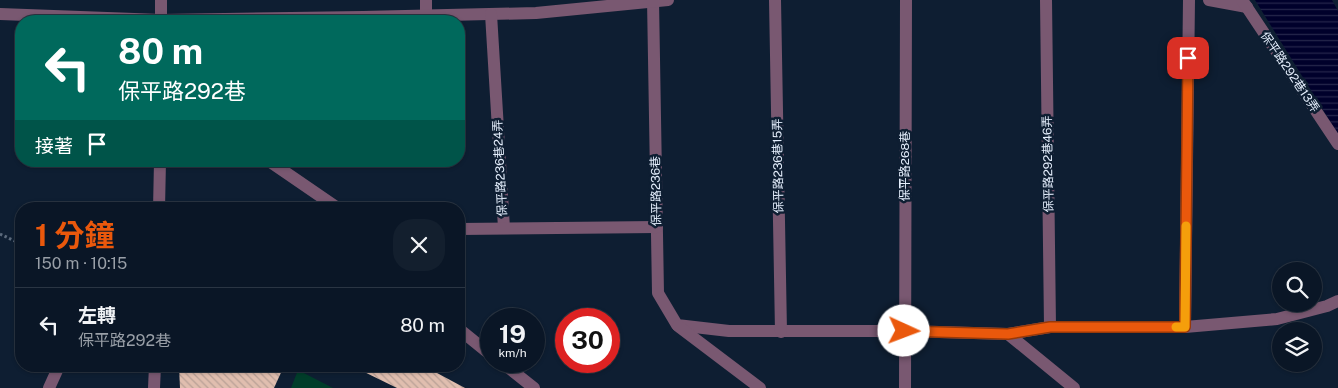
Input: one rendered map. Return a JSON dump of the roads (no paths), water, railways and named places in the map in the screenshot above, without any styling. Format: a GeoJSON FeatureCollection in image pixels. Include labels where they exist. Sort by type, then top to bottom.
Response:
{"type":"FeatureCollection","features":[{"type":"Feature","properties":{"kind":"street"},"geometry":{"type":"LineString","coordinates":[[161,0],[162,15]]}},
{"type":"Feature","properties":{"kind":"street"},"geometry":{"type":"LineString","coordinates":[[426,0],[426,15]]}},
{"type":"Feature","properties":{"kind":"street","name":"保平路236巷"},"geometry":{"type":"LineString","coordinates":[[653,0],[658,293],[678,325]]}},
{"type":"Feature","properties":{"kind":"street"},"geometry":{"type":"LineString","coordinates":[[459,15],[492,14],[536,6],[668,0]]}},
{"type":"Feature","properties":{"kind":"street","name":"保平路236巷15弄"},"geometry":{"type":"LineString","coordinates":[[775,0],[781,332]]}},
{"type":"Feature","properties":{"kind":"street","name":"保平路268巷"},"geometry":{"type":"LineString","coordinates":[[905,388],[906,0]]}},
{"type":"Feature","properties":{"kind":"street","name":"保平路292巷46弄"},"geometry":{"type":"LineString","coordinates":[[1046,0],[1050,327]]}},
{"type":"Feature","properties":{"kind":"street"},"geometry":{"type":"LineString","coordinates":[[1185,327],[1189,0]]}},
{"type":"Feature","properties":{"kind":"street"},"geometry":{"type":"LineString","coordinates":[[1208,0],[1245,4]]}},
{"type":"Feature","properties":{"kind":"street","name":"保平路292巷13弄"},"geometry":{"type":"LineString","coordinates":[[1245,4],[1338,144]]}},
{"type":"Feature","properties":{"kind":"street","name":"保平路236巷24弄"},"geometry":{"type":"LineString","coordinates":[[492,14],[504,228],[657,227]]}},
{"type":"Feature","properties":{"kind":"street"},"geometry":{"type":"LineString","coordinates":[[2,16],[15,16]]}},
{"type":"Feature","properties":{"kind":"street"},"geometry":{"type":"LineString","coordinates":[[159,202],[160,167]]}},
{"type":"Feature","properties":{"kind":"street"},"geometry":{"type":"LineString","coordinates":[[278,167],[329,202]]}},
{"type":"Feature","properties":{"kind":"street"},"geometry":{"type":"LineString","coordinates":[[465,228],[504,228]]}},
{"type":"Feature","properties":{"kind":"street"},"geometry":{"type":"LineString","coordinates":[[678,325],[729,331],[904,331],[1008,334],[1050,327],[1185,327],[1277,319],[1327,306],[1338,301]]}},
{"type":"Feature","properties":{"kind":"street"},"geometry":{"type":"LineString","coordinates":[[678,325],[760,388]]}},
{"type":"Feature","properties":{"kind":"street"},"geometry":{"type":"LineString","coordinates":[[465,334],[480,346]]}},
{"type":"Feature","properties":{"kind":"street"},"geometry":{"type":"LineString","coordinates":[[1008,334],[1074,388]]}},
{"type":"Feature","properties":{"kind":"street"},"geometry":{"type":"LineString","coordinates":[[48,388],[55,372]]}},
{"type":"Feature","properties":{"kind":"street"},"geometry":{"type":"LineString","coordinates":[[154,372],[154,388]]}},
{"type":"Feature","properties":{"kind":"street"},"geometry":{"type":"LineString","coordinates":[[515,373],[534,388]]}},
{"type":"Feature","properties":{"kind":"water"},"geometry":{"type":"Polygon","coordinates":[[[1255,0],[1332,0],[1338,11],[1338,134],[1255,0]]]}}]}
